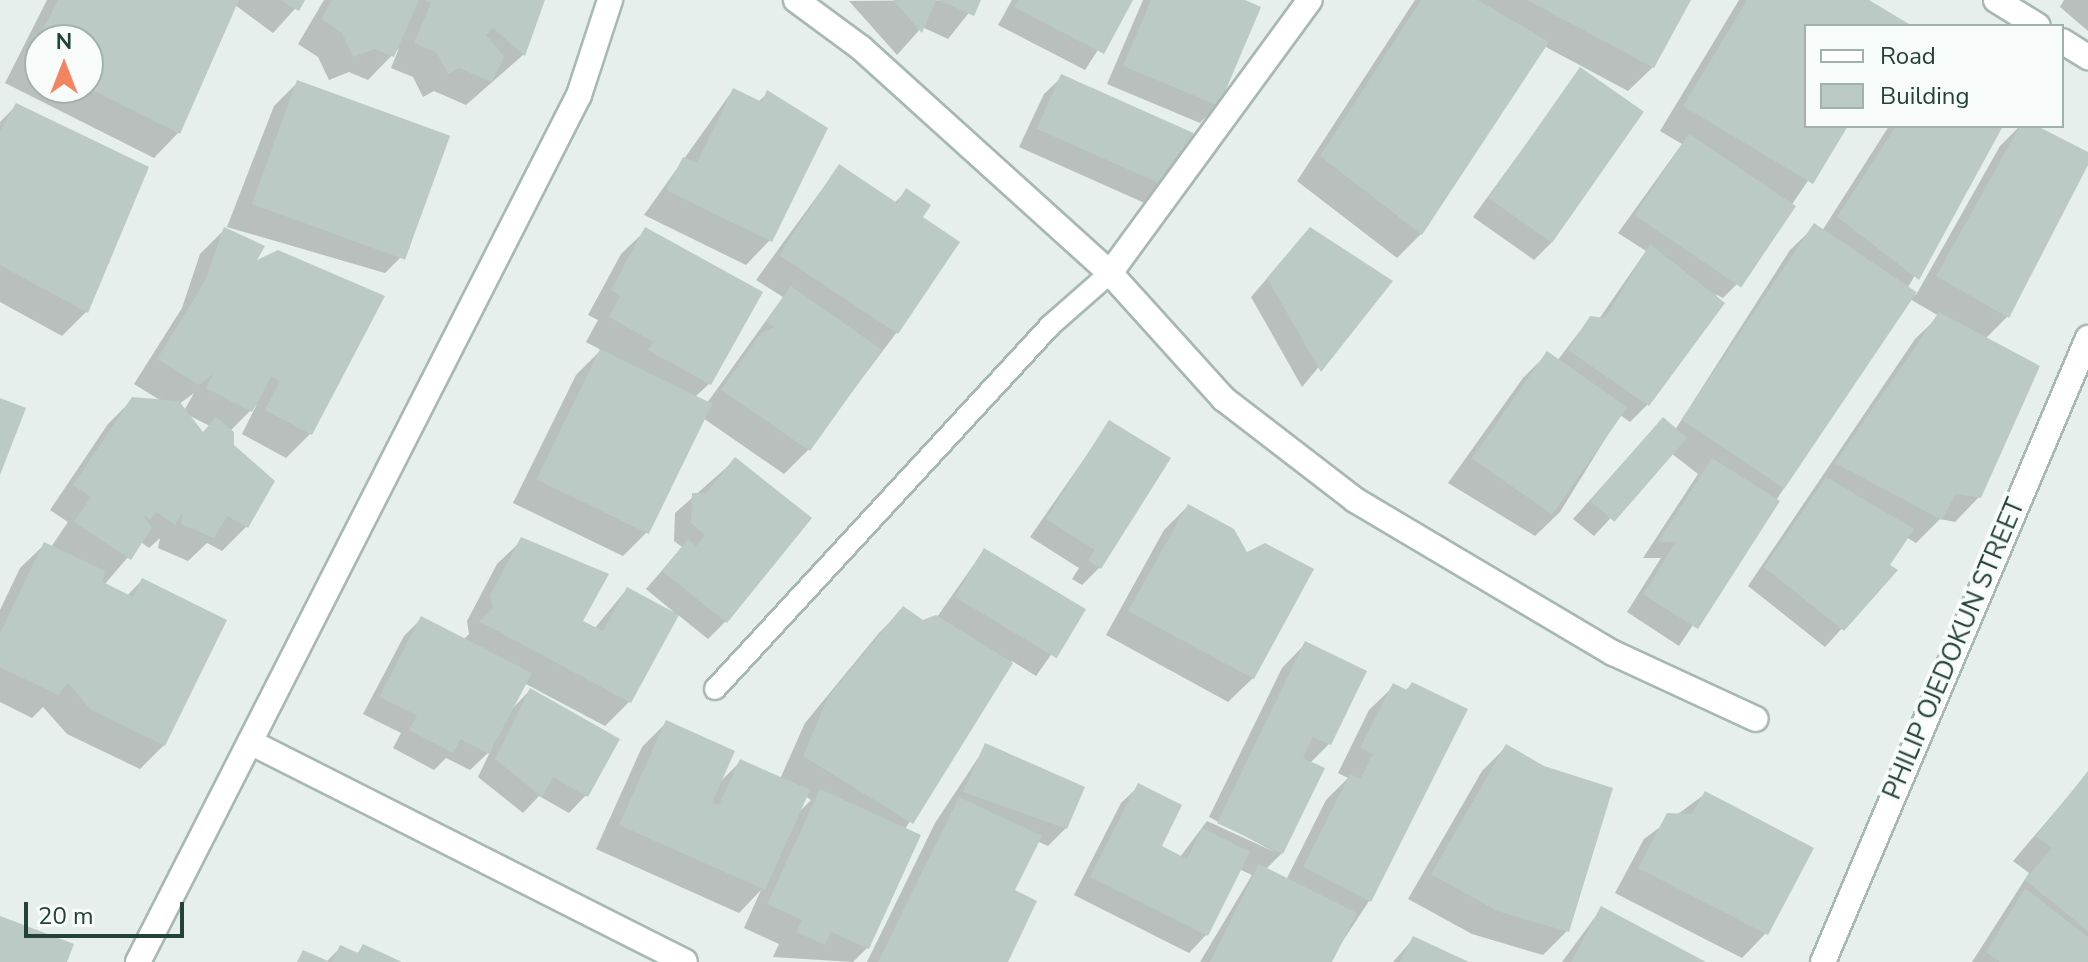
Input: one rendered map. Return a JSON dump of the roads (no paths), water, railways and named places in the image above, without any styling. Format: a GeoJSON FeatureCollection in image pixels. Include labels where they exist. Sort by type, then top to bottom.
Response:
{"type":"FeatureCollection","features":[{"type":"Feature","properties":{"kind":"street"},"geometry":{"type":"LineString","coordinates":[[138,962],[579,95],[610,0]]}},
{"type":"Feature","properties":{"kind":"street"},"geometry":{"type":"LineString","coordinates":[[796,0],[861,48],[1110,273],[1224,399],[1355,500],[1613,653],[1756,719]]}},
{"type":"Feature","properties":{"kind":"street"},"geometry":{"type":"LineString","coordinates":[[1110,273],[1310,0]]}},
{"type":"Feature","properties":{"kind":"street"},"geometry":{"type":"LineString","coordinates":[[1996,0],[2035,24]]}},
{"type":"Feature","properties":{"kind":"street"},"geometry":{"type":"LineString","coordinates":[[2064,42],[2088,57]]}},
{"type":"Feature","properties":{"kind":"street","name":"PHILIP OJEDOKUN STREET"},"geometry":{"type":"LineString","coordinates":[[1823,962],[2088,338]]}},
{"type":"Feature","properties":{"kind":"street"},"geometry":{"type":"LineString","coordinates":[[250,742],[685,962]]}},
{"type":"Feature","properties":{"kind":"lane"},"geometry":{"type":"LineString","coordinates":[[715,689],[1051,325],[1110,273]]}}]}
